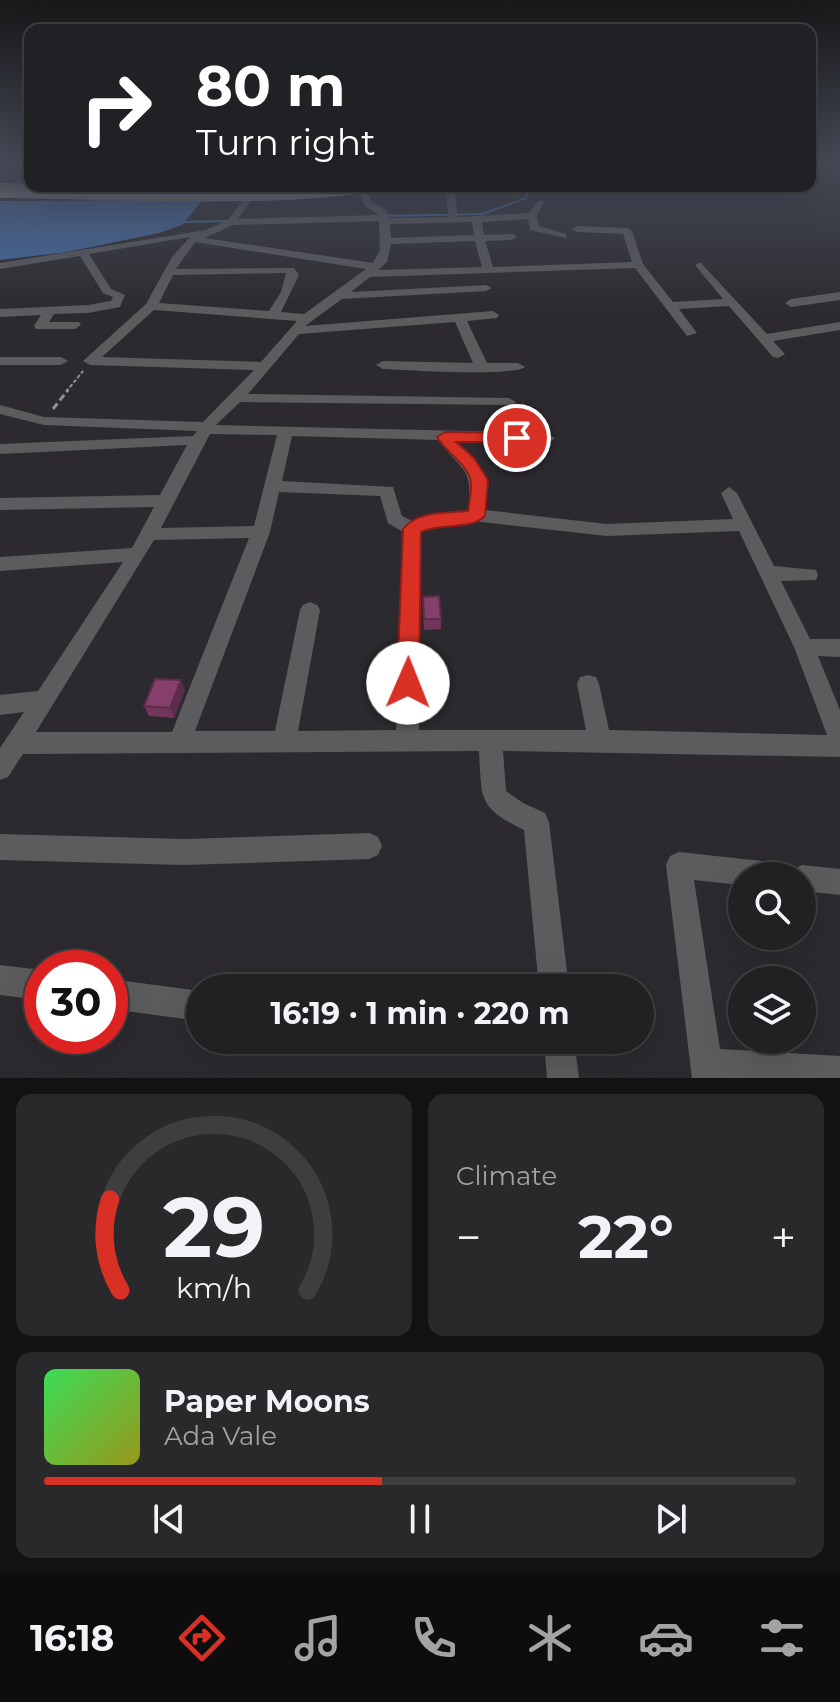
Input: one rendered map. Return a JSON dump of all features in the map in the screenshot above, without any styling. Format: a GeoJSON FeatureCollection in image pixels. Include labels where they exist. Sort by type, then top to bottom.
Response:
{"type":"FeatureCollection","features":[{"type":"Feature","properties":{"kind":"street"},"geometry":{"type":"LineString","coordinates":[[90,361],[151,306],[177,257],[192,240],[216,231],[240,212]]}},
{"type":"Feature","properties":{"kind":"street"},"geometry":{"type":"LineString","coordinates":[[0,769],[138,554],[216,414],[237,398],[300,324],[372,271],[385,254],[383,212]]}},
{"type":"Feature","properties":{"kind":"street"},"geometry":{"type":"LineString","coordinates":[[452,212],[453,220]]}},
{"type":"Feature","properties":{"kind":"street"},"geometry":{"type":"LineString","coordinates":[[535,212],[532,216],[534,228],[562,236]]}},
{"type":"Feature","properties":{"kind":"street"},"geometry":{"type":"LineString","coordinates":[[231,222],[453,220],[532,216]]}},
{"type":"Feature","properties":{"kind":"street"},"geometry":{"type":"LineString","coordinates":[[477,219],[480,244],[489,271]]}},
{"type":"Feature","properties":{"kind":"street"},"geometry":{"type":"LineString","coordinates":[[577,229],[626,225],[638,265],[691,333]]}},
{"type":"Feature","properties":{"kind":"street"},"geometry":{"type":"LineString","coordinates":[[0,266],[84,254],[169,236],[216,231]]}},
{"type":"Feature","properties":{"kind":"street"},"geometry":{"type":"LineString","coordinates":[[192,240],[253,247],[372,271],[489,271],[638,265]]}},
{"type":"Feature","properties":{"kind":"street"},"geometry":{"type":"LineString","coordinates":[[386,241],[513,243]]}},
{"type":"Feature","properties":{"kind":"street"},"geometry":{"type":"LineString","coordinates":[[0,313],[88,309],[118,302],[119,295],[107,291],[84,254]]}},
{"type":"Feature","properties":{"kind":"street"},"geometry":{"type":"LineString","coordinates":[[0,279],[15,264]]}},
{"type":"Feature","properties":{"kind":"street"},"geometry":{"type":"LineString","coordinates":[[700,265],[778,354]]}},
{"type":"Feature","properties":{"kind":"street"},"geometry":{"type":"LineString","coordinates":[[171,272],[290,270],[293,275],[287,292],[273,315]]}},
{"type":"Feature","properties":{"kind":"street"},"geometry":{"type":"LineString","coordinates":[[340,296],[486,288]]}},
{"type":"Feature","properties":{"kind":"street"},"geometry":{"type":"LineString","coordinates":[[791,303],[840,296]]}},
{"type":"Feature","properties":{"kind":"street"},"geometry":{"type":"LineString","coordinates":[[668,306],[732,302]]}},
{"type":"Feature","properties":{"kind":"street"},"geometry":{"type":"LineString","coordinates":[[151,306],[273,315],[300,324],[493,315]]}},
{"type":"Feature","properties":{"kind":"street"},"geometry":{"type":"LineString","coordinates":[[50,311],[40,326],[75,325]]}},
{"type":"Feature","properties":{"kind":"street"},"geometry":{"type":"LineString","coordinates":[[460,318],[482,367]]}},
{"type":"Feature","properties":{"kind":"street"},"geometry":{"type":"LineString","coordinates":[[765,338],[840,326]]}},
{"type":"Feature","properties":{"kind":"street"},"geometry":{"type":"LineString","coordinates":[[0,361],[61,361]]}},
{"type":"Feature","properties":{"kind":"street"},"geometry":{"type":"LineString","coordinates":[[90,361],[266,366]]}},
{"type":"Feature","properties":{"kind":"street"},"geometry":{"type":"LineString","coordinates":[[383,365],[518,367]]}},
{"type":"Feature","properties":{"kind":"street"},"geometry":{"type":"LineString","coordinates":[[237,398],[509,402]]}},
{"type":"Feature","properties":{"kind":"street"},"geometry":{"type":"LineString","coordinates":[[0,428],[7,412],[44,421],[205,432]]}},
{"type":"Feature","properties":{"kind":"street"},"geometry":{"type":"LineString","coordinates":[[179,742],[261,532],[275,486],[286,431]]}},
{"type":"Feature","properties":{"kind":"street"},"geometry":{"type":"LineString","coordinates":[[0,449],[205,432],[286,431],[547,438]]}},
{"type":"Feature","properties":{"kind":"street"},"geometry":{"type":"LineString","coordinates":[[445,437],[451,449],[468,461],[480,480],[476,516]]}},
{"type":"Feature","properties":{"kind":"street"},"geometry":{"type":"LineString","coordinates":[[275,486],[387,491],[390,493],[394,519],[412,529]]}},
{"type":"Feature","properties":{"kind":"street"},"geometry":{"type":"LineString","coordinates":[[729,493],[804,647],[840,738]]}},
{"type":"Feature","properties":{"kind":"street"},"geometry":{"type":"LineString","coordinates":[[0,504],[166,501]]}},
{"type":"Feature","properties":{"kind":"street"},"geometry":{"type":"LineString","coordinates":[[412,529],[428,521],[476,516],[588,529],[743,525]]}},
{"type":"Feature","properties":{"kind":"street"},"geometry":{"type":"LineString","coordinates":[[407,743],[412,529]]}},
{"type":"Feature","properties":{"kind":"street"},"geometry":{"type":"LineString","coordinates":[[148,534],[261,532]]}},
{"type":"Feature","properties":{"kind":"street"},"geometry":{"type":"LineString","coordinates":[[0,564],[138,554]]}},
{"type":"Feature","properties":{"kind":"street"},"geometry":{"type":"LineString","coordinates":[[767,573],[809,575]]}},
{"type":"Feature","properties":{"kind":"street"},"geometry":{"type":"LineString","coordinates":[[284,742],[310,610]]}},
{"type":"Feature","properties":{"kind":"street"},"geometry":{"type":"LineString","coordinates":[[804,647],[840,648]]}},
{"type":"Feature","properties":{"kind":"street"},"geometry":{"type":"LineString","coordinates":[[588,684],[600,740]]}},
{"type":"Feature","properties":{"kind":"street"},"geometry":{"type":"LineString","coordinates":[[0,705],[43,700]]}},
{"type":"Feature","properties":{"kind":"street"},"geometry":{"type":"LineString","coordinates":[[490,739],[494,797],[514,812],[536,822],[552,974]]}},
{"type":"Feature","properties":{"kind":"street"},"geometry":{"type":"LineString","coordinates":[[15,743],[407,743],[490,739],[840,746]]}},
{"type":"Feature","properties":{"kind":"street"},"geometry":{"type":"LineString","coordinates":[[0,847],[93,853],[236,852],[369,846]]}},
{"type":"Feature","properties":{"kind":"street"},"geometry":{"type":"LineString","coordinates":[[728,870],[679,865],[706,1071],[840,1072]]}},
{"type":"Feature","properties":{"kind":"street"},"geometry":{"type":"LineString","coordinates":[[816,879],[840,882]]}},
{"type":"Feature","properties":{"kind":"street"},"geometry":{"type":"LineString","coordinates":[[0,980],[24,983]]}},
{"type":"Feature","properties":{"kind":"street"},"geometry":{"type":"LineString","coordinates":[[128,996],[186,1004]]}},
{"type":"Feature","properties":{"kind":"street"},"geometry":{"type":"LineString","coordinates":[[560,1054],[563,1078]]}},
{"type":"Feature","properties":{"kind":"path"},"geometry":{"type":"LineString","coordinates":[[44,421],[90,361]]}},
{"type":"Feature","properties":{"kind":"water"},"geometry":{"type":"Polygon","coordinates":[[[0,212],[193,212],[182,225],[159,233],[67,252],[0,260],[0,212]]]}},
{"type":"Feature","properties":{"kind":"building"},"geometry":{"type":"Polygon","coordinates":[[[439,596],[441,619],[424,619],[423,597],[439,596]]]}},
{"type":"Feature","properties":{"kind":"building"},"geometry":{"type":"Polygon","coordinates":[[[155,679],[181,680],[170,708],[144,706],[155,679]]]}},
{"type":"Feature","properties":{"kind":"waterway"},"geometry":{"type":"LineString","coordinates":[[384,216],[487,212]]}},
{"type":"Feature","properties":{"kind":"waterway"},"geometry":{"type":"LineString","coordinates":[[180,222],[231,221]]}},
{"type":"Feature","properties":{"kind":"route"},"geometry":{"type":"LineString","coordinates":[[408,683],[412,529],[428,521],[476,516],[480,480],[468,461],[451,449],[445,437],[517,438]]}}]}
